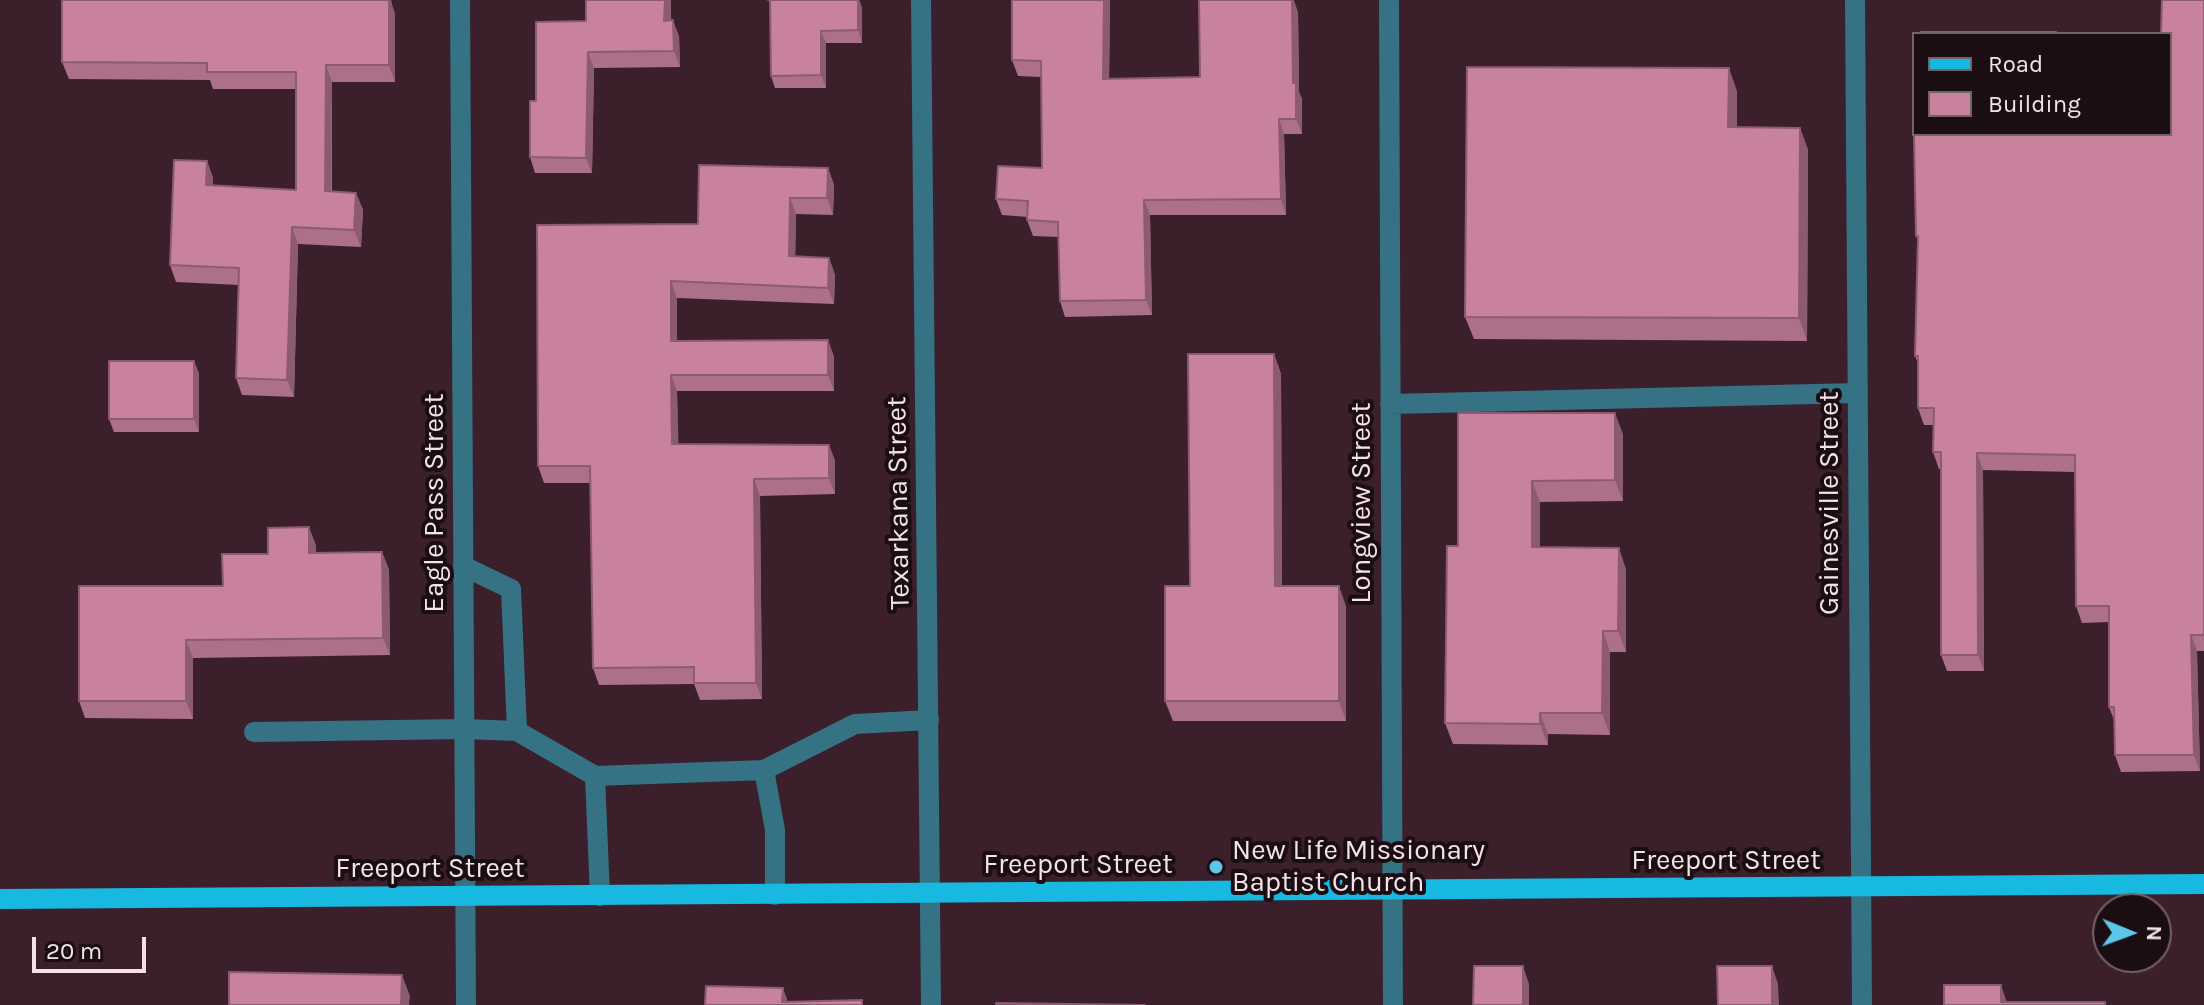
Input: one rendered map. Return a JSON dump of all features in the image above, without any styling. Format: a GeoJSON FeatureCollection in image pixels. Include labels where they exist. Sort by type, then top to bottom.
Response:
{"type":"FeatureCollection","features":[{"type":"Feature","properties":{"kind":"main road","name":"Freeport Street"},"geometry":{"type":"LineString","coordinates":[[0,899],[2204,884]]}},
{"type":"Feature","properties":{"kind":"street","name":"Eagle Pass Street"},"geometry":{"type":"LineString","coordinates":[[460,0],[466,1005]]}},
{"type":"Feature","properties":{"kind":"street","name":"Texarkana Street"},"geometry":{"type":"LineString","coordinates":[[921,0],[931,1005]]}},
{"type":"Feature","properties":{"kind":"street","name":"Longview Street"},"geometry":{"type":"LineString","coordinates":[[1389,0],[1393,1005]]}},
{"type":"Feature","properties":{"kind":"street","name":"Gainesville Street"},"geometry":{"type":"LineString","coordinates":[[1855,0],[1862,1005]]}},
{"type":"Feature","properties":{"kind":"street"},"geometry":{"type":"LineString","coordinates":[[1390,404],[1858,393]]}},
{"type":"Feature","properties":{"kind":"street"},"geometry":{"type":"LineString","coordinates":[[463,566],[511,589],[517,731]]}},
{"type":"Feature","properties":{"kind":"street"},"geometry":{"type":"LineString","coordinates":[[254,732],[517,731],[595,776],[764,770],[855,724],[929,720]]}},
{"type":"Feature","properties":{"kind":"street"},"geometry":{"type":"LineString","coordinates":[[764,770],[775,830],[775,895]]}},
{"type":"Feature","properties":{"kind":"street"},"geometry":{"type":"LineString","coordinates":[[595,776],[600,896]]}},
{"type":"Feature","properties":{"kind":"building"},"geometry":{"type":"Polygon","coordinates":[[[62,0],[389,0],[389,65],[326,65],[325,191],[356,193],[354,230],[292,227],[287,380],[236,378],[239,268],[170,265],[174,160],[207,161],[206,185],[296,190],[296,72],[207,72],[207,63],[62,62],[62,0]]]}},
{"type":"Feature","properties":{"kind":"building"},"geometry":{"type":"Polygon","coordinates":[[[586,0],[665,0],[664,21],[673,20],[674,51],[588,52],[586,158],[530,157],[530,101],[536,101],[536,22],[586,21],[586,0]]]}},
{"type":"Feature","properties":{"kind":"building"},"geometry":{"type":"Polygon","coordinates":[[[770,0],[858,0],[858,30],[821,31],[821,75],[771,76],[770,0]]]}},
{"type":"Feature","properties":{"kind":"building"},"geometry":{"type":"Polygon","coordinates":[[[1012,0],[1104,0],[1103,79],[1200,77],[1199,0],[1292,0],[1296,119],[1279,119],[1281,199],[1144,200],[1146,300],[1060,301],[1058,222],[1027,220],[1028,201],[996,199],[998,166],[1042,168],[1041,61],[1012,60],[1012,0]]]}},
{"type":"Feature","properties":{"kind":"building"},"geometry":{"type":"Polygon","coordinates":[[[2162,0],[2204,0],[2204,635],[2191,635],[2194,755],[2115,755],[2114,707],[2109,707],[2109,606],[2076,606],[2075,455],[1977,453],[1978,655],[1941,655],[1941,452],[1933,452],[1934,408],[1918,408],[1918,356],[1915,356],[1918,236],[1914,136],[2172,136],[2172,32],[2161,32],[2162,0]]]}},
{"type":"Feature","properties":{"kind":"building"},"geometry":{"type":"Polygon","coordinates":[[[1467,67],[1729,68],[1728,127],[1800,128],[1799,318],[1465,317],[1467,67]]]}},
{"type":"Feature","properties":{"kind":"building"},"geometry":{"type":"Polygon","coordinates":[[[699,165],[828,168],[827,198],[790,198],[789,256],[829,258],[828,288],[671,281],[671,341],[828,340],[828,375],[671,375],[672,444],[829,445],[829,478],[754,479],[756,683],[694,683],[694,667],[593,668],[590,466],[538,466],[537,225],[698,224],[699,165]]]}},
{"type":"Feature","properties":{"kind":"building"},"geometry":{"type":"Polygon","coordinates":[[[1188,354],[1274,354],[1275,586],[1339,586],[1339,701],[1165,701],[1165,586],[1190,586],[1188,354]]]}},
{"type":"Feature","properties":{"kind":"building"},"geometry":{"type":"Polygon","coordinates":[[[109,361],[194,361],[194,419],[109,419],[109,361]]]}},
{"type":"Feature","properties":{"kind":"building"},"geometry":{"type":"Polygon","coordinates":[[[1458,413],[1615,413],[1615,480],[1532,481],[1532,547],[1619,548],[1618,631],[1603,631],[1602,713],[1540,713],[1540,724],[1445,723],[1447,546],[1458,546],[1458,413]]]}},
{"type":"Feature","properties":{"kind":"building"},"geometry":{"type":"Polygon","coordinates":[[[309,527],[309,553],[382,552],[383,638],[186,640],[186,701],[79,701],[79,586],[223,586],[222,554],[268,554],[268,528],[309,527]]]}},
{"type":"Feature","properties":{"kind":"building"},"geometry":{"type":"Polygon","coordinates":[[[1474,966],[1523,966],[1523,1005],[1473,1005],[1474,966]]]}},
{"type":"Feature","properties":{"kind":"building"},"geometry":{"type":"Polygon","coordinates":[[[1717,966],[1772,966],[1772,1005],[1718,1005],[1717,966]]]}},
{"type":"Feature","properties":{"kind":"building"},"geometry":{"type":"Polygon","coordinates":[[[229,972],[402,975],[401,1005],[229,1005],[229,972]]]}},
{"type":"Feature","properties":{"kind":"building"},"geometry":{"type":"Polygon","coordinates":[[[1944,985],[2001,985],[2001,1002],[2105,1002],[2105,1005],[1944,1005],[1944,985]]]}},
{"type":"Feature","properties":{"kind":"building"},"geometry":{"type":"Polygon","coordinates":[[[706,986],[783,988],[782,1002],[862,1000],[862,1005],[705,1005],[706,986]]]}},
{"type":"Feature","properties":{"kind":"building"},"geometry":{"type":"Polygon","coordinates":[[[996,1003],[1145,1005],[996,1005],[996,1003]]]}},
{"type":"Feature","properties":{"kind":"place","name":"New Life Missionary Baptist Church"},"geometry":{"type":"Point","coordinates":[1216,867]}}]}
